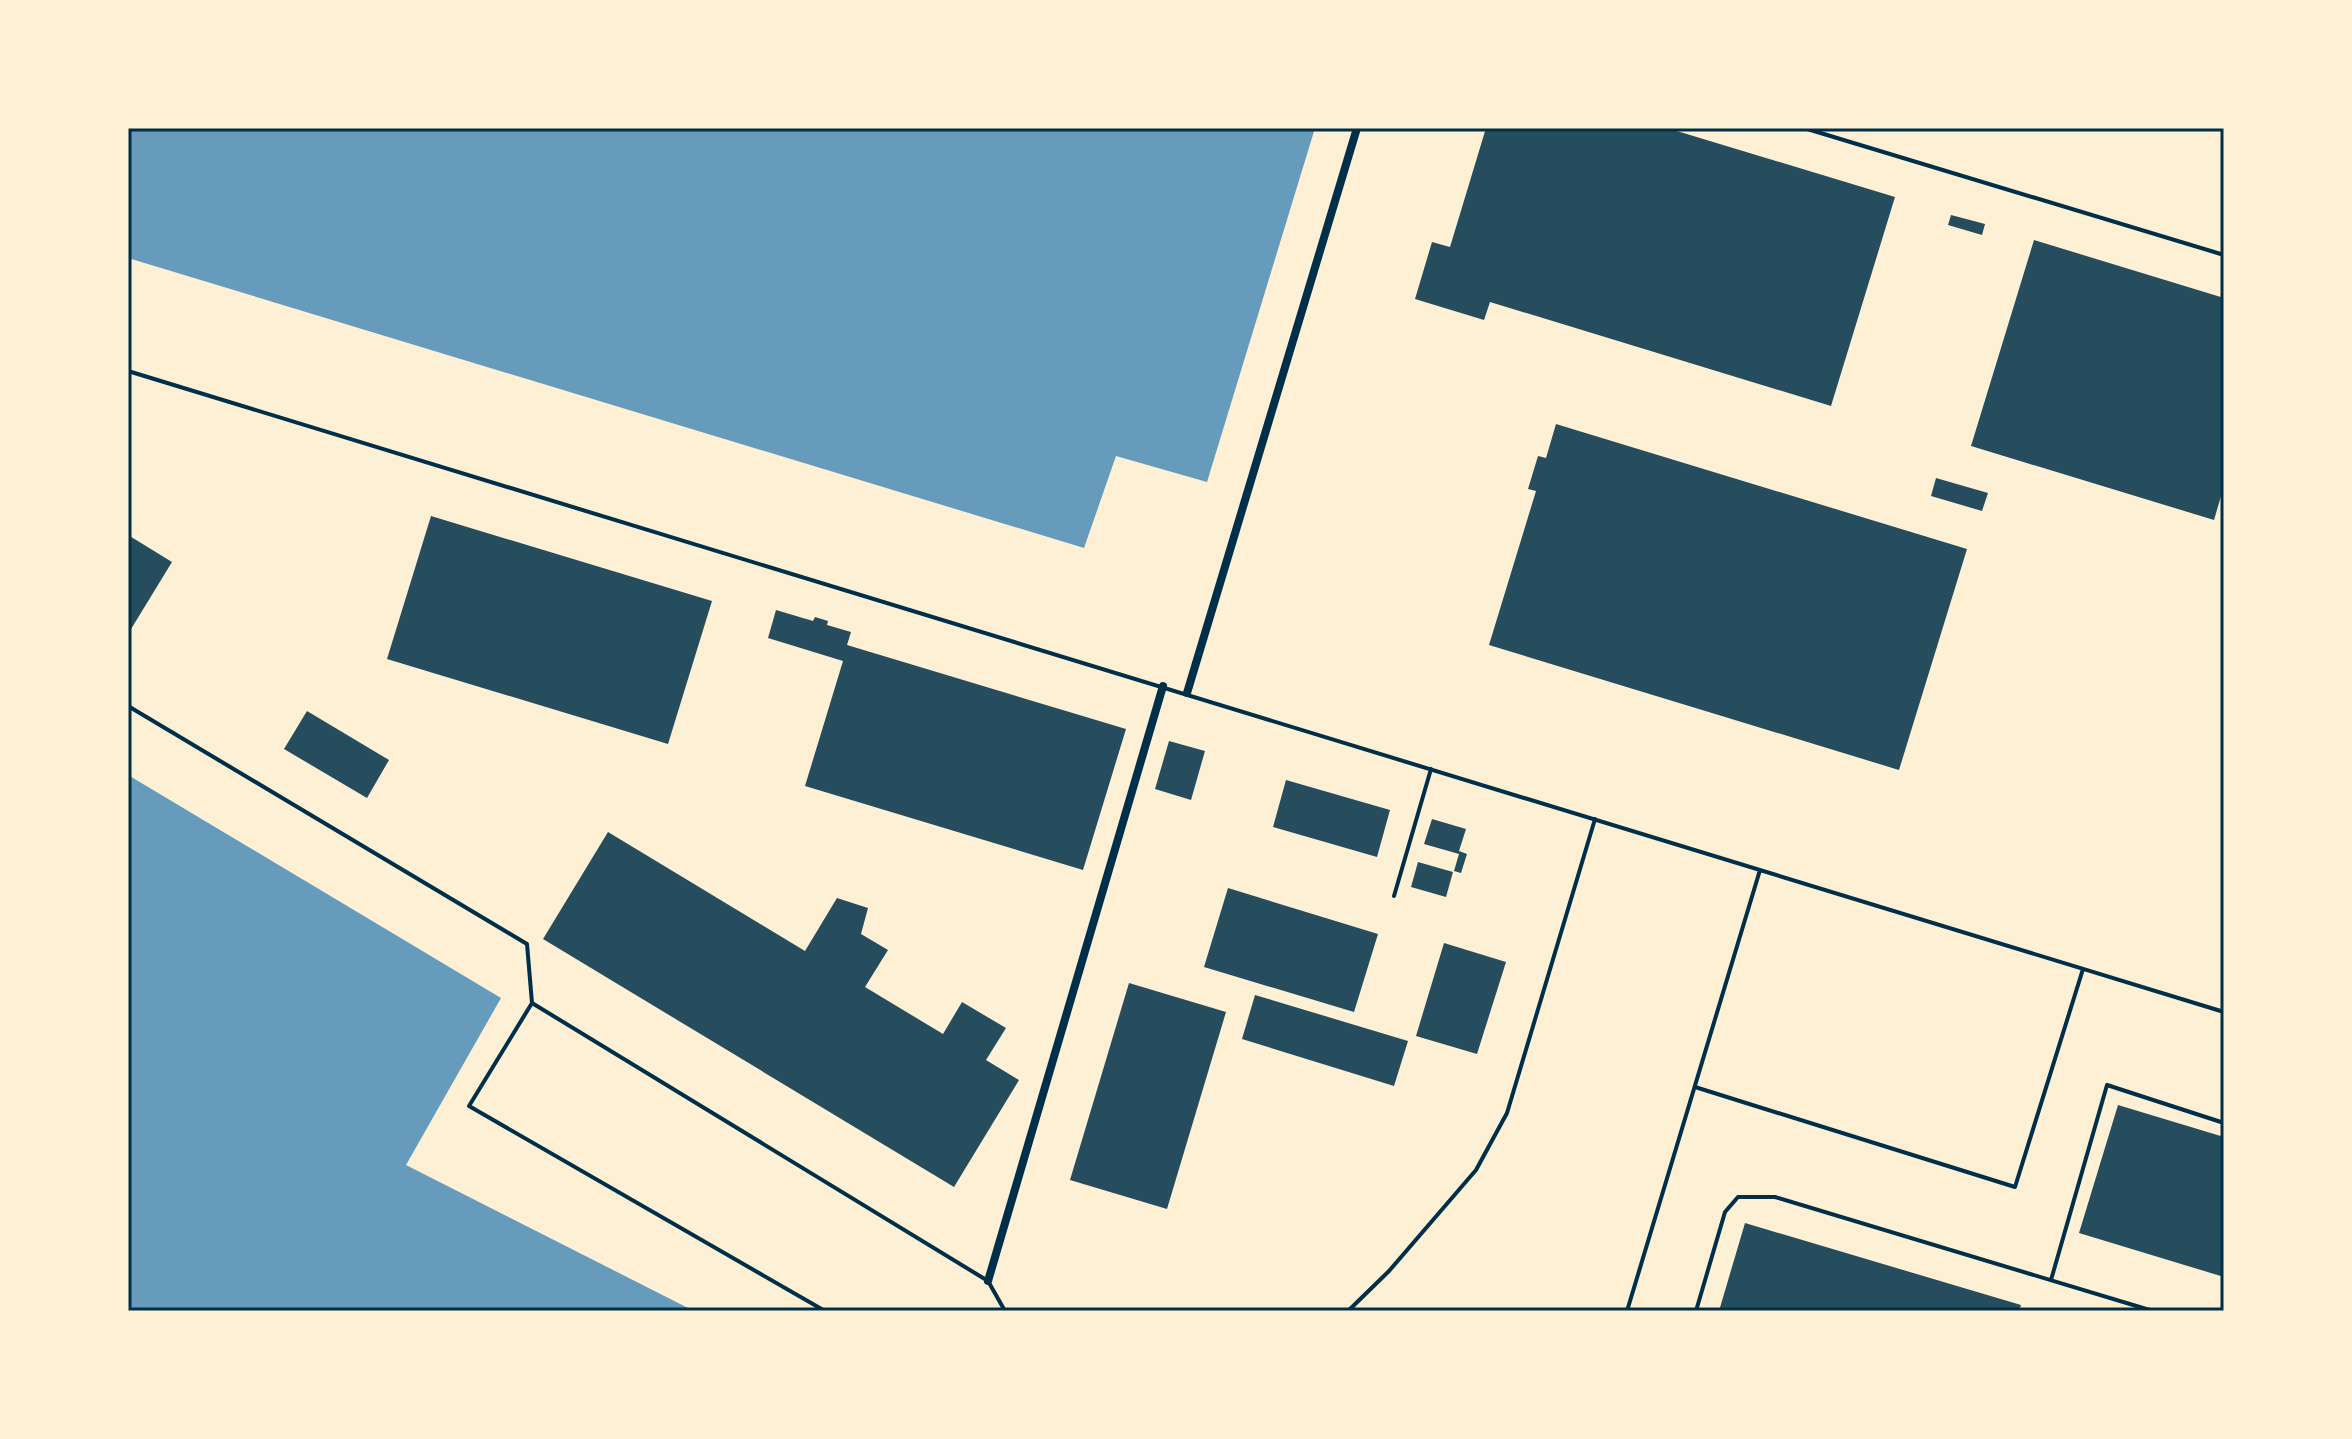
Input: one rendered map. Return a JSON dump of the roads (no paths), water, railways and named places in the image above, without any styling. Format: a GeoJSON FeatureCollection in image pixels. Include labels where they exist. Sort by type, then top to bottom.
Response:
{"type":"FeatureCollection","features":[{"type":"Feature","properties":{"kind":"street"},"geometry":{"type":"LineString","coordinates":[[1187,693],[1357,128]]}},
{"type":"Feature","properties":{"kind":"street"},"geometry":{"type":"LineString","coordinates":[[988,1281],[1163,686]]}},
{"type":"Feature","properties":{"kind":"lane"},"geometry":{"type":"LineString","coordinates":[[1804,128],[2224,255]]}},
{"type":"Feature","properties":{"kind":"lane"},"geometry":{"type":"LineString","coordinates":[[128,371],[2224,1012]]}},
{"type":"Feature","properties":{"kind":"lane"},"geometry":{"type":"LineString","coordinates":[[128,706],[527,944],[532,1003],[469,1106],[825,1311]]}},
{"type":"Feature","properties":{"kind":"lane"},"geometry":{"type":"LineString","coordinates":[[1394,896],[1431,769]]}},
{"type":"Feature","properties":{"kind":"lane"},"geometry":{"type":"LineString","coordinates":[[1348,1311],[1389,1271],[1476,1170],[1507,1113],[1595,819]]}},
{"type":"Feature","properties":{"kind":"lane"},"geometry":{"type":"LineString","coordinates":[[1627,1311],[1760,870]]}},
{"type":"Feature","properties":{"kind":"lane"},"geometry":{"type":"LineString","coordinates":[[1695,1087],[2015,1187],[2083,969]]}},
{"type":"Feature","properties":{"kind":"lane"},"geometry":{"type":"LineString","coordinates":[[532,1003],[988,1281],[1005,1311]]}},
{"type":"Feature","properties":{"kind":"lane"},"geometry":{"type":"LineString","coordinates":[[2051,1280],[2107,1085],[2224,1123]]}},
{"type":"Feature","properties":{"kind":"lane"},"geometry":{"type":"LineString","coordinates":[[1696,1311],[1725,1212],[1738,1197],[1775,1197],[2153,1311]]}},
{"type":"Feature","properties":{"kind":"water"},"geometry":{"type":"Polygon","coordinates":[[[128,128],[1315,128],[1207,482],[1116,456],[1084,548],[128,258],[128,128]]]}},
{"type":"Feature","properties":{"kind":"water"},"geometry":{"type":"Polygon","coordinates":[[[128,775],[501,998],[406,1165],[694,1311],[128,1311],[128,775]]]}}]}
